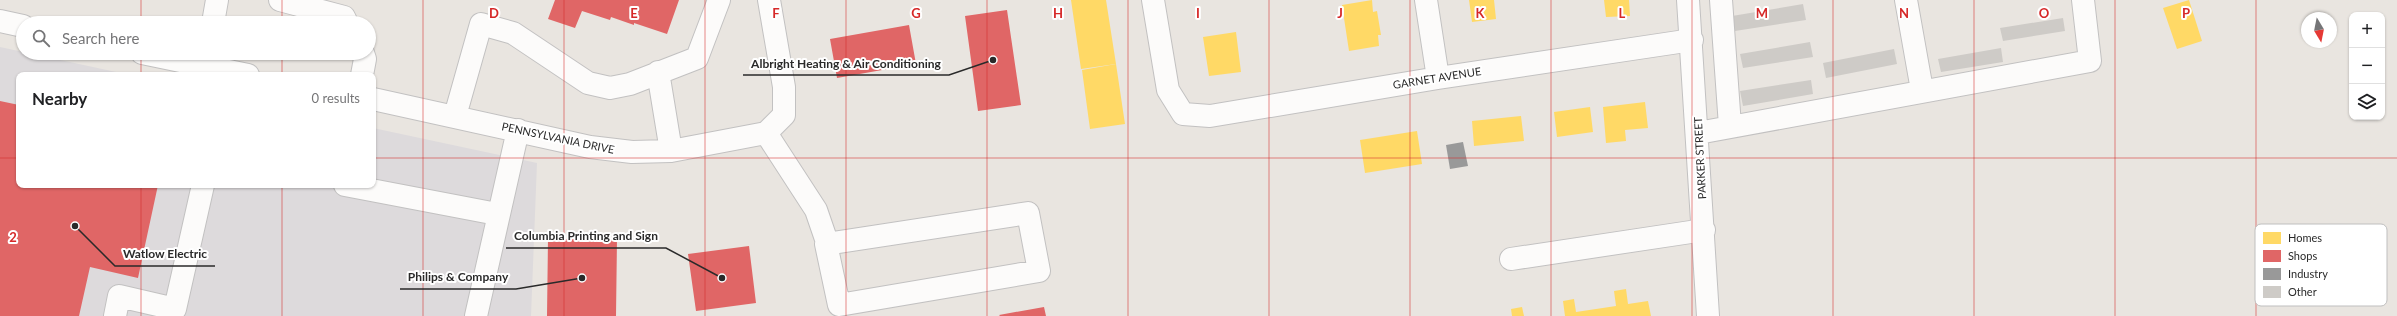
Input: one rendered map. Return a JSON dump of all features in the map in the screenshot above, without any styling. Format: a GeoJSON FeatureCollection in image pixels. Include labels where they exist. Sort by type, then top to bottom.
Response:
{"type":"FeatureCollection","features":[{"type":"Feature","properties":{"kind":"street"},"geometry":{"type":"LineString","coordinates":[[214,16],[217,0]]}},
{"type":"Feature","properties":{"kind":"street"},"geometry":{"type":"LineString","coordinates":[[280,0],[340,16]]}},
{"type":"Feature","properties":{"kind":"street"},"geometry":{"type":"LineString","coordinates":[[455,116],[481,24],[513,33],[588,83],[610,88],[630,84],[697,58],[718,0]]}},
{"type":"Feature","properties":{"kind":"street"},"geometry":{"type":"LineString","coordinates":[[769,0],[784,87],[784,115],[766,133],[816,210],[826,244],[839,305],[1039,271],[1028,213],[826,244]]}},
{"type":"Feature","properties":{"kind":"street","name":"GARNET AVENUE"},"geometry":{"type":"LineString","coordinates":[[1153,0],[1168,90],[1183,114],[1210,116],[1438,78],[1692,40]]}},
{"type":"Feature","properties":{"kind":"street"},"geometry":{"type":"LineString","coordinates":[[1426,0],[1438,78]]}},
{"type":"Feature","properties":{"kind":"street","name":"PARKER STREET"},"geometry":{"type":"LineString","coordinates":[[1688,0],[1698,132],[1708,316]]}},
{"type":"Feature","properties":{"kind":"street"},"geometry":{"type":"LineString","coordinates":[[1721,0],[1730,126]]}},
{"type":"Feature","properties":{"kind":"street"},"geometry":{"type":"LineString","coordinates":[[1906,0],[1922,90]]}},
{"type":"Feature","properties":{"kind":"street"},"geometry":{"type":"LineString","coordinates":[[1698,132],[1922,90],[2090,61],[2083,0]]}},
{"type":"Feature","properties":{"kind":"street"},"geometry":{"type":"LineString","coordinates":[[0,20],[16,24]]}},
{"type":"Feature","properties":{"kind":"street"},"geometry":{"type":"LineString","coordinates":[[206,60],[230,72]]}},
{"type":"Feature","properties":{"kind":"street"},"geometry":{"type":"LineString","coordinates":[[363,72],[365,60]]}},
{"type":"Feature","properties":{"kind":"street"},"geometry":{"type":"LineString","coordinates":[[658,72],[672,151]]}},
{"type":"Feature","properties":{"kind":"street","name":"PENNSYLVANIA DRIVE"},"geometry":{"type":"LineString","coordinates":[[376,101],[455,116],[597,148],[632,152],[672,151],[766,133]]}},
{"type":"Feature","properties":{"kind":"street"},"geometry":{"type":"LineString","coordinates":[[476,316],[518,130]]}},
{"type":"Feature","properties":{"kind":"street"},"geometry":{"type":"LineString","coordinates":[[115,316],[119,296],[174,309],[202,188]]}},
{"type":"Feature","properties":{"kind":"street"},"geometry":{"type":"LineString","coordinates":[[361,188],[498,214]]}},
{"type":"Feature","properties":{"kind":"street"},"geometry":{"type":"LineString","coordinates":[[1511,259],[1704,230]]}},
{"type":"Feature","properties":{"kind":"shaded area"},"geometry":{"type":"Polygon","coordinates":[[[0,47],[16,50],[16,60],[60,60],[116,72],[16,72],[16,188],[376,188],[376,129],[537,163],[531,316],[0,316],[0,47]]]}},
{"type":"Feature","properties":{"kind":"building: Homes"},"geometry":{"type":"Polygon","coordinates":[[[1071,0],[1106,0],[1116,64],[1081,69],[1071,0]]]}},
{"type":"Feature","properties":{"kind":"building: Homes"},"geometry":{"type":"Polygon","coordinates":[[[1372,0],[1373,12],[1377,11],[1381,35],[1378,35],[1379,46],[1349,51],[1342,5],[1372,0]]]}},
{"type":"Feature","properties":{"kind":"building: Homes"},"geometry":{"type":"Polygon","coordinates":[[[1469,0],[1494,0],[1496,19],[1472,22],[1469,0]]]}},
{"type":"Feature","properties":{"kind":"building: Homes"},"geometry":{"type":"Polygon","coordinates":[[[1604,0],[1629,0],[1630,16],[1606,17],[1604,0]]]}},
{"type":"Feature","properties":{"kind":"building: Homes"},"geometry":{"type":"Polygon","coordinates":[[[2189,0],[2202,41],[2177,49],[2163,8],[2189,0]]]}},
{"type":"Feature","properties":{"kind":"building: Homes"},"geometry":{"type":"Polygon","coordinates":[[[1236,32],[1241,72],[1209,76],[1203,37],[1236,32]]]}},
{"type":"Feature","properties":{"kind":"building: Homes"},"geometry":{"type":"Polygon","coordinates":[[[1116,64],[1125,124],[1090,129],[1082,70],[1116,64]]]}},
{"type":"Feature","properties":{"kind":"building: Homes"},"geometry":{"type":"Polygon","coordinates":[[[1645,102],[1648,128],[1625,130],[1626,141],[1606,143],[1603,107],[1645,102]]]}},
{"type":"Feature","properties":{"kind":"building: Homes"},"geometry":{"type":"Polygon","coordinates":[[[1590,107],[1593,132],[1557,137],[1554,112],[1590,107]]]}},
{"type":"Feature","properties":{"kind":"building: Homes"},"geometry":{"type":"Polygon","coordinates":[[[1521,116],[1524,141],[1474,146],[1472,121],[1521,116]]]}},
{"type":"Feature","properties":{"kind":"building: Homes"},"geometry":{"type":"Polygon","coordinates":[[[1417,131],[1422,164],[1365,173],[1360,140],[1417,131]]]}},
{"type":"Feature","properties":{"kind":"building: Homes"},"geometry":{"type":"Polygon","coordinates":[[[1626,289],[1628,304],[1648,301],[1651,316],[1565,316],[1563,301],[1574,299],[1576,312],[1616,306],[1614,291],[1626,289]]]}},
{"type":"Feature","properties":{"kind":"building: Homes"},"geometry":{"type":"Polygon","coordinates":[[[1522,307],[1524,316],[1512,316],[1511,309],[1522,307]]]}},
{"type":"Feature","properties":{"kind":"building: Shops"},"geometry":{"type":"Polygon","coordinates":[[[555,0],[679,0],[667,34],[634,23],[634,25],[611,17],[610,20],[582,11],[575,28],[548,19],[555,0]]]}},
{"type":"Feature","properties":{"kind":"building: Shops"},"geometry":{"type":"Polygon","coordinates":[[[1007,10],[1021,105],[978,111],[965,16],[1007,10]]]}},
{"type":"Feature","properties":{"kind":"building: Shops"},"geometry":{"type":"Polygon","coordinates":[[[909,25],[916,64],[837,78],[830,39],[909,25]]]}},
{"type":"Feature","properties":{"kind":"building: Shops"},"geometry":{"type":"Polygon","coordinates":[[[0,101],[16,104],[16,188],[157,188],[138,278],[90,267],[79,316],[0,316],[0,101]]]}},
{"type":"Feature","properties":{"kind":"building: Shops"},"geometry":{"type":"Polygon","coordinates":[[[548,239],[617,239],[616,316],[547,316],[548,239]]]}},
{"type":"Feature","properties":{"kind":"building: Shops"},"geometry":{"type":"Polygon","coordinates":[[[749,246],[756,303],[696,311],[688,254],[749,246]]]}},
{"type":"Feature","properties":{"kind":"building: Shops"},"geometry":{"type":"Polygon","coordinates":[[[1044,307],[1046,316],[999,315],[1044,307]]]}},
{"type":"Feature","properties":{"kind":"building: Industry"},"geometry":{"type":"Polygon","coordinates":[[[1463,142],[1468,166],[1450,169],[1446,145],[1463,142]]]}},
{"type":"Feature","properties":{"kind":"building: Other"},"geometry":{"type":"Polygon","coordinates":[[[1803,4],[1806,20],[1735,31],[1732,16],[1803,4]]]}},
{"type":"Feature","properties":{"kind":"building: Other"},"geometry":{"type":"Polygon","coordinates":[[[2063,18],[2065,31],[2003,41],[2000,28],[2063,18]]]}},
{"type":"Feature","properties":{"kind":"building: Other"},"geometry":{"type":"Polygon","coordinates":[[[1810,42],[1813,57],[1743,68],[1740,54],[1810,42]]]}},
{"type":"Feature","properties":{"kind":"building: Other"},"geometry":{"type":"Polygon","coordinates":[[[2001,48],[2003,62],[1941,72],[1938,59],[2001,48]]]}},
{"type":"Feature","properties":{"kind":"building: Other"},"geometry":{"type":"Polygon","coordinates":[[[1894,49],[1897,64],[1826,78],[1823,63],[1894,49]]]}},
{"type":"Feature","properties":{"kind":"building: Other"},"geometry":{"type":"Polygon","coordinates":[[[1811,80],[1813,94],[1743,106],[1740,91],[1811,80]]]}},
{"type":"Feature","properties":{"kind":"place","name":"Albright Heating & Air Conditioning"},"geometry":{"type":"Point","coordinates":[993,60]}},
{"type":"Feature","properties":{"kind":"place","name":"Watlow Electric"},"geometry":{"type":"Point","coordinates":[75,226]}},
{"type":"Feature","properties":{"kind":"place","name":"Philips & Company"},"geometry":{"type":"Point","coordinates":[582,278]}},
{"type":"Feature","properties":{"kind":"place","name":"Columbia Printing and Sign"},"geometry":{"type":"Point","coordinates":[722,278]}}]}
